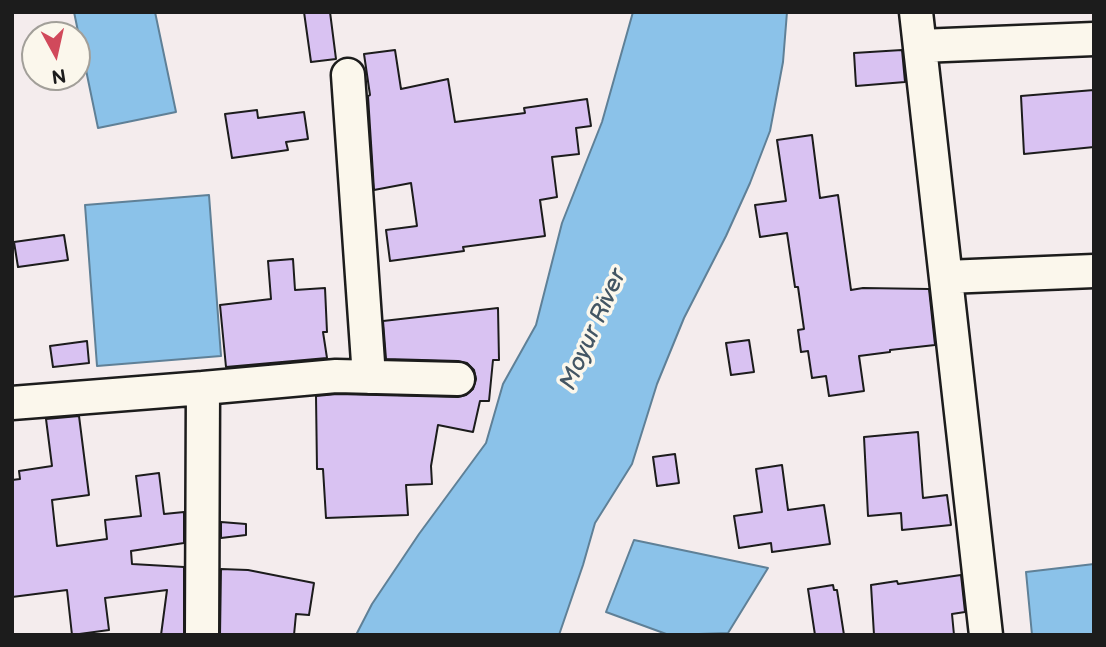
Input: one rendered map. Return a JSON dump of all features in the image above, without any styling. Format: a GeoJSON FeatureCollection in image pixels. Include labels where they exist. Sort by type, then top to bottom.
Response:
{"type":"FeatureCollection","features":[{"type":"Feature","properties":{"kind":"street"},"geometry":{"type":"LineString","coordinates":[[916,12],[986,635]]}},
{"type":"Feature","properties":{"kind":"street"},"geometry":{"type":"LineString","coordinates":[[920,46],[1094,40]]}},
{"type":"Feature","properties":{"kind":"street"},"geometry":{"type":"LineString","coordinates":[[348,75],[369,377]]}},
{"type":"Feature","properties":{"kind":"street"},"geometry":{"type":"LineString","coordinates":[[946,277],[1094,271]]}},
{"type":"Feature","properties":{"kind":"street"},"geometry":{"type":"LineString","coordinates":[[12,403],[336,376],[458,379]]}},
{"type":"Feature","properties":{"kind":"street"},"geometry":{"type":"LineString","coordinates":[[202,635],[203,388]]}},
{"type":"Feature","properties":{"kind":"water"},"geometry":{"type":"Polygon","coordinates":[[[74,12],[155,12],[176,112],[98,128],[90,91],[91,21],[76,21],[74,12]]]}},
{"type":"Feature","properties":{"kind":"water","name":"Moyur River"},"geometry":{"type":"Polygon","coordinates":[[[633,12],[787,12],[783,62],[770,131],[750,183],[684,318],[657,384],[632,464],[595,523],[559,635],[356,635],[372,604],[419,534],[486,443],[503,384],[536,325],[562,223],[602,122],[633,12]]]}},
{"type":"Feature","properties":{"kind":"water"},"geometry":{"type":"Polygon","coordinates":[[[209,195],[221,356],[97,366],[85,205],[209,195]]]}},
{"type":"Feature","properties":{"kind":"water"},"geometry":{"type":"Polygon","coordinates":[[[634,540],[768,568],[728,633],[669,635],[606,612],[634,540]]]}},
{"type":"Feature","properties":{"kind":"water"},"geometry":{"type":"Polygon","coordinates":[[[1094,564],[1094,635],[1032,635],[1026,572],[1094,564]]]}},
{"type":"Feature","properties":{"kind":"building"},"geometry":{"type":"Polygon","coordinates":[[[304,12],[330,12],[336,59],[311,62],[304,12]]]}},
{"type":"Feature","properties":{"kind":"building"},"geometry":{"type":"Polygon","coordinates":[[[395,50],[401,89],[448,79],[455,122],[525,113],[524,108],[587,99],[591,126],[576,128],[579,154],[552,157],[557,197],[540,200],[545,236],[463,247],[464,251],[390,261],[386,230],[417,226],[411,183],[374,190],[370,95],[364,54],[395,50]]]}},
{"type":"Feature","properties":{"kind":"building"},"geometry":{"type":"Polygon","coordinates":[[[902,50],[905,82],[856,86],[854,53],[902,50]]]}},
{"type":"Feature","properties":{"kind":"building"},"geometry":{"type":"Polygon","coordinates":[[[1094,90],[1094,147],[1024,154],[1021,96],[1094,90]]]}},
{"type":"Feature","properties":{"kind":"building"},"geometry":{"type":"Polygon","coordinates":[[[257,110],[258,118],[304,112],[308,139],[286,142],[288,150],[232,158],[225,114],[257,110]]]}},
{"type":"Feature","properties":{"kind":"building"},"geometry":{"type":"Polygon","coordinates":[[[812,135],[820,198],[838,195],[851,290],[929,289],[935,345],[859,356],[864,391],[829,396],[826,376],[812,378],[808,351],[801,352],[798,330],[804,329],[787,233],[760,237],[755,205],[786,201],[777,140],[812,135]]]}},
{"type":"Feature","properties":{"kind":"building"},"geometry":{"type":"Polygon","coordinates":[[[64,235],[68,260],[18,267],[14,242],[64,235]]]}},
{"type":"Feature","properties":{"kind":"building"},"geometry":{"type":"Polygon","coordinates":[[[293,259],[295,290],[325,288],[327,332],[323,332],[327,358],[226,367],[220,305],[271,299],[268,261],[293,259]]]}},
{"type":"Feature","properties":{"kind":"building"},"geometry":{"type":"Polygon","coordinates":[[[498,308],[499,360],[493,360],[489,401],[480,401],[473,432],[438,425],[431,466],[432,484],[406,485],[408,515],[326,518],[323,469],[317,469],[316,396],[466,395],[473,389],[476,379],[474,370],[467,363],[386,359],[383,321],[498,308]]]}},
{"type":"Feature","properties":{"kind":"building"},"geometry":{"type":"Polygon","coordinates":[[[749,340],[754,372],[731,375],[726,343],[749,340]]]}},
{"type":"Feature","properties":{"kind":"building"},"geometry":{"type":"Polygon","coordinates":[[[87,341],[89,363],[53,367],[50,346],[87,341]]]}},
{"type":"Feature","properties":{"kind":"building"},"geometry":{"type":"Polygon","coordinates":[[[79,416],[89,495],[52,500],[57,546],[107,539],[105,520],[141,516],[136,476],[159,473],[164,514],[184,512],[184,543],[131,551],[132,564],[184,567],[184,635],[161,635],[167,590],[105,598],[109,630],[72,635],[67,590],[12,597],[12,480],[20,479],[19,471],[52,466],[46,419],[79,416]]]}},
{"type":"Feature","properties":{"kind":"building"},"geometry":{"type":"Polygon","coordinates":[[[918,432],[923,498],[947,495],[951,525],[902,530],[901,513],[868,516],[864,437],[918,432]]]}},
{"type":"Feature","properties":{"kind":"building"},"geometry":{"type":"Polygon","coordinates":[[[675,454],[679,483],[657,486],[653,457],[675,454]]]}},
{"type":"Feature","properties":{"kind":"building"},"geometry":{"type":"Polygon","coordinates":[[[782,465],[788,510],[824,505],[830,544],[772,552],[771,543],[739,548],[734,516],[762,512],[756,469],[782,465]]]}},
{"type":"Feature","properties":{"kind":"building"},"geometry":{"type":"Polygon","coordinates":[[[221,522],[246,524],[246,535],[221,538],[221,522]]]}},
{"type":"Feature","properties":{"kind":"building"},"geometry":{"type":"Polygon","coordinates":[[[221,569],[248,570],[314,583],[309,615],[296,614],[294,635],[220,635],[221,569]]]}},
{"type":"Feature","properties":{"kind":"building"},"geometry":{"type":"Polygon","coordinates":[[[961,575],[965,612],[952,614],[954,635],[874,635],[871,585],[961,575]]]}},
{"type":"Feature","properties":{"kind":"building"},"geometry":{"type":"Polygon","coordinates":[[[833,585],[834,590],[837,590],[844,635],[815,635],[808,589],[833,585]]]}}]}
